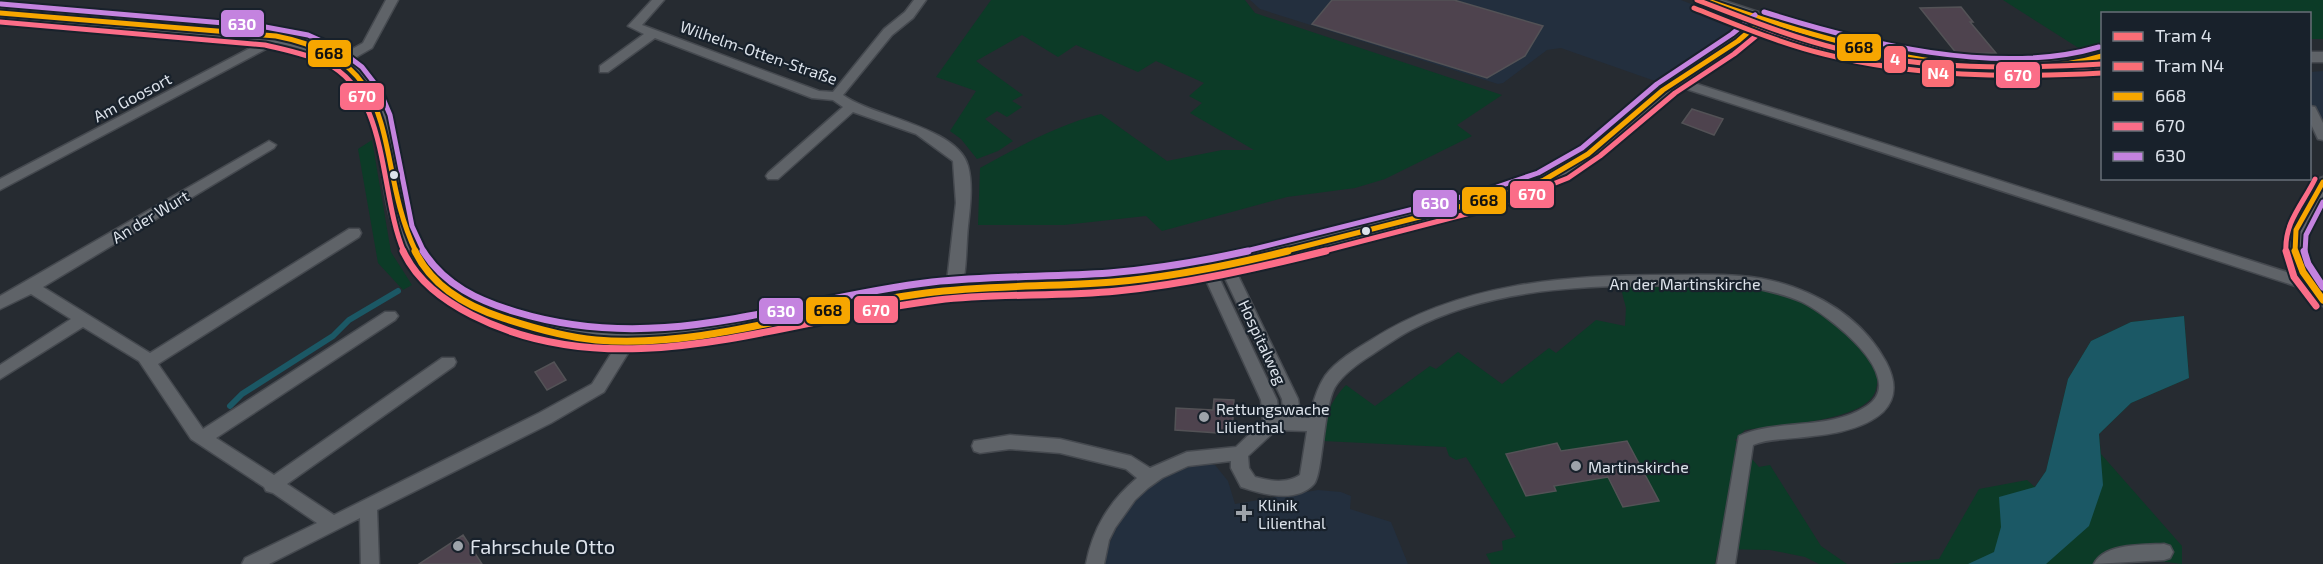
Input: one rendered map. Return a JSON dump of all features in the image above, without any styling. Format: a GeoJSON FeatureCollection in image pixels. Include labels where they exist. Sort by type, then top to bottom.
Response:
{"type":"FeatureCollection","features":[{"type":"Feature","properties":{"kind":"street"},"geometry":{"type":"LineString","coordinates":[[342,60],[368,45],[392,0]]}},
{"type":"Feature","properties":{"kind":"street","name":"Wilhelm-Otten-Straße"},"geometry":{"type":"LineString","coordinates":[[658,0],[634,27],[817,95],[836,96],[851,107],[921,131],[959,159],[962,168],[963,203],[954,290]]}},
{"type":"Feature","properties":{"kind":"street"},"geometry":{"type":"LineString","coordinates":[[836,96],[888,32],[909,15],[920,0]]}},
{"type":"Feature","properties":{"kind":"street"},"geometry":{"type":"LineString","coordinates":[[1707,0],[1761,21],[1869,51],[1959,64],[2021,67],[2081,64],[2101,66]]}},
{"type":"Feature","properties":{"kind":"street"},"geometry":{"type":"LineString","coordinates":[[0,13],[178,26],[279,37],[317,48],[342,60],[361,76],[378,98],[388,141],[396,202],[405,234],[418,260],[442,286],[481,311],[551,333],[624,341],[714,333],[871,302],[954,290],[1142,279],[1216,265],[1366,230],[1523,187],[1562,171],[1603,144],[1675,81],[1747,36],[1761,21]]}},
{"type":"Feature","properties":{"kind":"street","name":"Wilhelm-Otten-Straße"},"geometry":{"type":"LineString","coordinates":[[604,69],[654,33]]}},
{"type":"Feature","properties":{"kind":"street","name":"Am Goosort"},"geometry":{"type":"LineString","coordinates":[[0,186],[279,37]]}},
{"type":"Feature","properties":{"kind":"street"},"geometry":{"type":"LineString","coordinates":[[2081,64],[2101,57]]}},
{"type":"Feature","properties":{"kind":"street"},"geometry":{"type":"LineString","coordinates":[[1675,81],[2312,286]]}},
{"type":"Feature","properties":{"kind":"street"},"geometry":{"type":"LineString","coordinates":[[773,176],[851,107]]}},
{"type":"Feature","properties":{"kind":"street"},"geometry":{"type":"LineString","coordinates":[[2311,113],[2323,136]]}},
{"type":"Feature","properties":{"kind":"street","name":"An der Wurt"},"geometry":{"type":"LineString","coordinates":[[0,303],[31,287],[269,145]]}},
{"type":"Feature","properties":{"kind":"street"},"geometry":{"type":"LineString","coordinates":[[2323,182],[2296,228],[2294,246],[2301,271],[2323,300]]}},
{"type":"Feature","properties":{"kind":"street"},"geometry":{"type":"LineString","coordinates":[[148,362],[354,234]]}},
{"type":"Feature","properties":{"kind":"street","name":"Hospitalweg"},"geometry":{"type":"LineString","coordinates":[[1216,265],[1290,399],[1293,422]]}},
{"type":"Feature","properties":{"kind":"street","name":"Hospitalweg"},"geometry":{"type":"LineString","coordinates":[[1216,265],[1269,400],[1272,423]]}},
{"type":"Feature","properties":{"kind":"street","name":"An der Martinskirche"},"geometry":{"type":"LineString","coordinates":[[1317,425],[1322,400],[1331,380],[1381,339],[1437,309],[1571,283],[1745,280],[1768,283],[1820,305],[1851,327],[1867,344],[1887,380],[1885,396],[1875,409],[1857,419],[1756,436],[1745,441],[1726,564]]}},
{"type":"Feature","properties":{"kind":"street"},"geometry":{"type":"LineString","coordinates":[[31,287],[86,318],[145,357],[196,434],[272,486],[332,523]]}},
{"type":"Feature","properties":{"kind":"street"},"geometry":{"type":"LineString","coordinates":[[202,438],[390,316]]}},
{"type":"Feature","properties":{"kind":"street"},"geometry":{"type":"LineString","coordinates":[[0,373],[86,318]]}},
{"type":"Feature","properties":{"kind":"street"},"geometry":{"type":"LineString","coordinates":[[251,564],[545,418],[598,388],[622,350],[624,341]]}},
{"type":"Feature","properties":{"kind":"street"},"geometry":{"type":"LineString","coordinates":[[272,486],[447,362]]}},
{"type":"Feature","properties":{"kind":"street"},"geometry":{"type":"LineString","coordinates":[[1095,564],[1101,538],[1117,508],[1149,478],[1173,464],[1201,456],[1240,454],[1272,423],[1293,422],[1317,425],[1308,479],[1298,487],[1271,490],[1247,482],[1240,468],[1240,454]]}},
{"type":"Feature","properties":{"kind":"street"},"geometry":{"type":"LineString","coordinates":[[980,447],[1010,442],[1060,446],[1131,463],[1149,478]]}},
{"type":"Feature","properties":{"kind":"street"},"geometry":{"type":"LineString","coordinates":[[369,504],[370,564]]}},
{"type":"Feature","properties":{"kind":"street"},"geometry":{"type":"LineString","coordinates":[[2103,564],[2125,552],[2164,552]]}},
{"type":"Feature","properties":{"kind":"shaded area"},"geometry":{"type":"Polygon","coordinates":[[[1250,0],[1681,0],[1727,18],[1734,25],[1727,33],[1655,81],[1561,48],[1547,50],[1503,83],[1498,84],[1260,9],[1250,0]]]}},
{"type":"Feature","properties":{"kind":"shaded area"},"geometry":{"type":"Polygon","coordinates":[[[2323,71],[2323,131],[2311,126],[2311,72],[2323,71]]]}},
{"type":"Feature","properties":{"kind":"shaded area","name":"Klinik Lilienthal"},"geometry":{"type":"Polygon","coordinates":[[[1196,463],[1215,465],[1228,481],[1235,504],[1318,490],[1341,492],[1351,496],[1350,509],[1391,522],[1408,564],[1105,564],[1109,544],[1122,517],[1145,490],[1165,475],[1196,463]]]}},
{"type":"Feature","properties":{"kind":"green space"},"geometry":{"type":"Polygon","coordinates":[[[991,0],[1245,0],[1255,13],[1502,95],[1457,125],[1472,136],[1385,179],[1355,188],[1287,197],[1162,231],[1146,216],[1064,225],[978,225],[980,168],[1054,130],[1101,114],[1167,161],[1222,150],[1254,150],[1190,113],[1202,103],[1189,96],[1204,83],[1156,61],[1138,72],[1076,45],[1058,57],[1022,35],[976,61],[1023,95],[1012,101],[1022,107],[1007,117],[997,111],[985,119],[1013,141],[998,151],[977,159],[961,139],[950,131],[976,91],[936,77],[991,0]]]}},
{"type":"Feature","properties":{"kind":"green space"},"geometry":{"type":"Polygon","coordinates":[[[2003,0],[2323,0],[2323,39],[2311,39],[2311,12],[2101,12],[2101,51],[2088,54],[2003,0]]]}},
{"type":"Feature","properties":{"kind":"green space"},"geometry":{"type":"Polygon","coordinates":[[[372,140],[391,252],[412,285],[403,290],[378,263],[358,149],[372,140]]]}},
{"type":"Feature","properties":{"kind":"green space"},"geometry":{"type":"Polygon","coordinates":[[[1620,285],[1758,286],[1812,307],[1828,317],[1856,342],[1879,374],[1874,394],[1864,405],[1850,412],[1814,421],[1745,430],[1735,440],[1759,467],[1770,465],[1821,546],[1847,564],[1819,564],[1805,557],[1770,550],[1718,549],[1715,564],[1491,564],[1486,554],[1503,550],[1502,541],[1516,537],[1466,457],[1456,460],[1449,456],[1446,447],[1323,441],[1329,411],[1346,385],[1375,406],[1430,366],[1436,369],[1458,352],[1502,384],[1549,348],[1556,353],[1596,320],[1625,326],[1626,308],[1620,285]]]}},
{"type":"Feature","properties":{"kind":"green space"},"geometry":{"type":"Polygon","coordinates":[[[2184,316],[2189,378],[2131,403],[2099,434],[2101,454],[2182,546],[2182,564],[2144,559],[2119,564],[1890,564],[1939,559],[1979,489],[2027,480],[2035,487],[2046,471],[2068,379],[2091,341],[2131,322],[2184,316]]]}},
{"type":"Feature","properties":{"kind":"water"},"geometry":{"type":"Polygon","coordinates":[[[2184,316],[2189,378],[2131,403],[2099,434],[2103,485],[2089,526],[2046,564],[1968,564],[1994,552],[2001,527],[1999,497],[2035,487],[2046,471],[2068,379],[2091,341],[2131,322],[2184,316]]]}},
{"type":"Feature","properties":{"kind":"building"},"geometry":{"type":"Polygon","coordinates":[[[1332,0],[1454,0],[1543,26],[1525,56],[1487,78],[1312,24],[1332,0]]]}},
{"type":"Feature","properties":{"kind":"building"},"geometry":{"type":"Polygon","coordinates":[[[1961,7],[1973,22],[1970,22],[1996,53],[1957,54],[1920,8],[1961,7]]]}},
{"type":"Feature","properties":{"kind":"building"},"geometry":{"type":"Polygon","coordinates":[[[1692,109],[1723,119],[1714,135],[1682,123],[1692,109]]]}},
{"type":"Feature","properties":{"kind":"building"},"geometry":{"type":"Polygon","coordinates":[[[554,362],[566,380],[547,390],[535,372],[554,362]]]}},
{"type":"Feature","properties":{"kind":"building","name":"Rettungswache Lilienthal"},"geometry":{"type":"Polygon","coordinates":[[[1214,399],[1234,400],[1232,434],[1175,430],[1176,408],[1213,410],[1214,399]]]}},
{"type":"Feature","properties":{"kind":"building","name":"Martinskirche"},"geometry":{"type":"Polygon","coordinates":[[[1627,441],[1659,501],[1623,507],[1608,477],[1554,486],[1556,491],[1526,496],[1506,454],[1557,443],[1561,451],[1627,441]]]}},
{"type":"Feature","properties":{"kind":"building","name":"Fahrschule Otto"},"geometry":{"type":"Polygon","coordinates":[[[463,535],[482,564],[419,564],[463,535]]]}},
{"type":"Feature","properties":{"kind":"waterway"},"geometry":{"type":"LineString","coordinates":[[230,406],[242,394],[333,336],[349,320],[398,291]]}},
{"type":"Feature","properties":{"kind":"tram line","name":"4"},"geometry":{"type":"LineString","coordinates":[[1697,0],[1803,39],[1871,56],[1970,67],[2101,64]]}},
{"type":"Feature","properties":{"kind":"tram line","name":"N4"},"geometry":{"type":"LineString","coordinates":[[1694,8],[1803,48],[1873,65],[1971,75],[2036,76],[2101,73]]}},
{"type":"Feature","properties":{"kind":"transit line","name":"668"},"geometry":{"type":"LineString","coordinates":[[1711,2],[1822,38],[1934,61],[1973,65],[2035,66],[2069,64],[2101,56]]}},
{"type":"Feature","properties":{"kind":"transit line","name":"630"},"geometry":{"type":"LineString","coordinates":[[1,4],[260,26],[308,35],[337,48],[362,67],[379,89],[390,115],[412,226],[424,252],[437,270],[464,291],[495,306],[549,322],[603,330],[655,330],[707,325],[918,284],[973,279],[1111,273],[1173,265],[1276,244],[1485,191],[1521,180],[1569,157],[1657,84],[1732,34],[1755,15]]}},
{"type":"Feature","properties":{"kind":"transit line","name":"630"},"geometry":{"type":"LineString","coordinates":[[1764,12],[1857,38],[1952,54],[2048,56],[2099,47]]}},
{"type":"Feature","properties":{"kind":"transit line","name":"668"},"geometry":{"type":"LineString","coordinates":[[0,13],[260,34],[293,40],[323,50],[337,58],[362,81],[377,108],[387,139],[407,235],[421,263],[443,288],[458,299],[487,313],[542,331],[596,340],[650,340],[704,334],[922,293],[977,288],[1115,282],[1177,274],[1281,252],[1490,199],[1527,187],[1575,164],[1663,90],[1738,41],[1761,21]]}},
{"type":"Feature","properties":{"kind":"transit line","name":"670"},"geometry":{"type":"LineString","coordinates":[[0,22],[265,45],[301,53],[328,64],[348,79],[362,96],[378,143],[400,242],[409,263],[430,288],[476,317],[518,333],[592,347],[641,349],[688,346],[734,339],[923,302],[971,297],[1091,293],[1189,281],[1299,258],[1497,206],[1550,187],[1584,168],[1659,105],[1746,46],[1767,27]]}},
{"type":"Feature","properties":{"kind":"transit line","name":"670"},"geometry":{"type":"LineString","coordinates":[[1758,30],[1855,56],[1953,72],[2051,74],[2101,65]]}},
{"type":"Feature","properties":{"kind":"transit line","name":"670"},"geometry":{"type":"LineString","coordinates":[[2315,179],[2291,219],[2285,243],[2294,277],[2316,306]]}},
{"type":"Feature","properties":{"kind":"transit line","name":"668"},"geometry":{"type":"LineString","coordinates":[[2323,182],[2301,219],[2296,230],[2295,242],[2298,262],[2308,282],[2323,300]]}},
{"type":"Feature","properties":{"kind":"transit line","name":"630"},"geometry":{"type":"LineString","coordinates":[[2323,202],[2309,225],[2304,244],[2308,264],[2323,287]]}},
{"type":"Feature","properties":{"kind":"place","name":"Rettungswache Lilienthal"},"geometry":{"type":"Point","coordinates":[1204,417]}},
{"type":"Feature","properties":{"kind":"place","name":"Martinskirche"},"geometry":{"type":"Point","coordinates":[1576,466]}},
{"type":"Feature","properties":{"kind":"place","name":"Klinik Lilienthal"},"geometry":{"type":"Point","coordinates":[1244,513]}},
{"type":"Feature","properties":{"kind":"place","name":"Fahrschule Otto"},"geometry":{"type":"Point","coordinates":[458,546]}}]}
